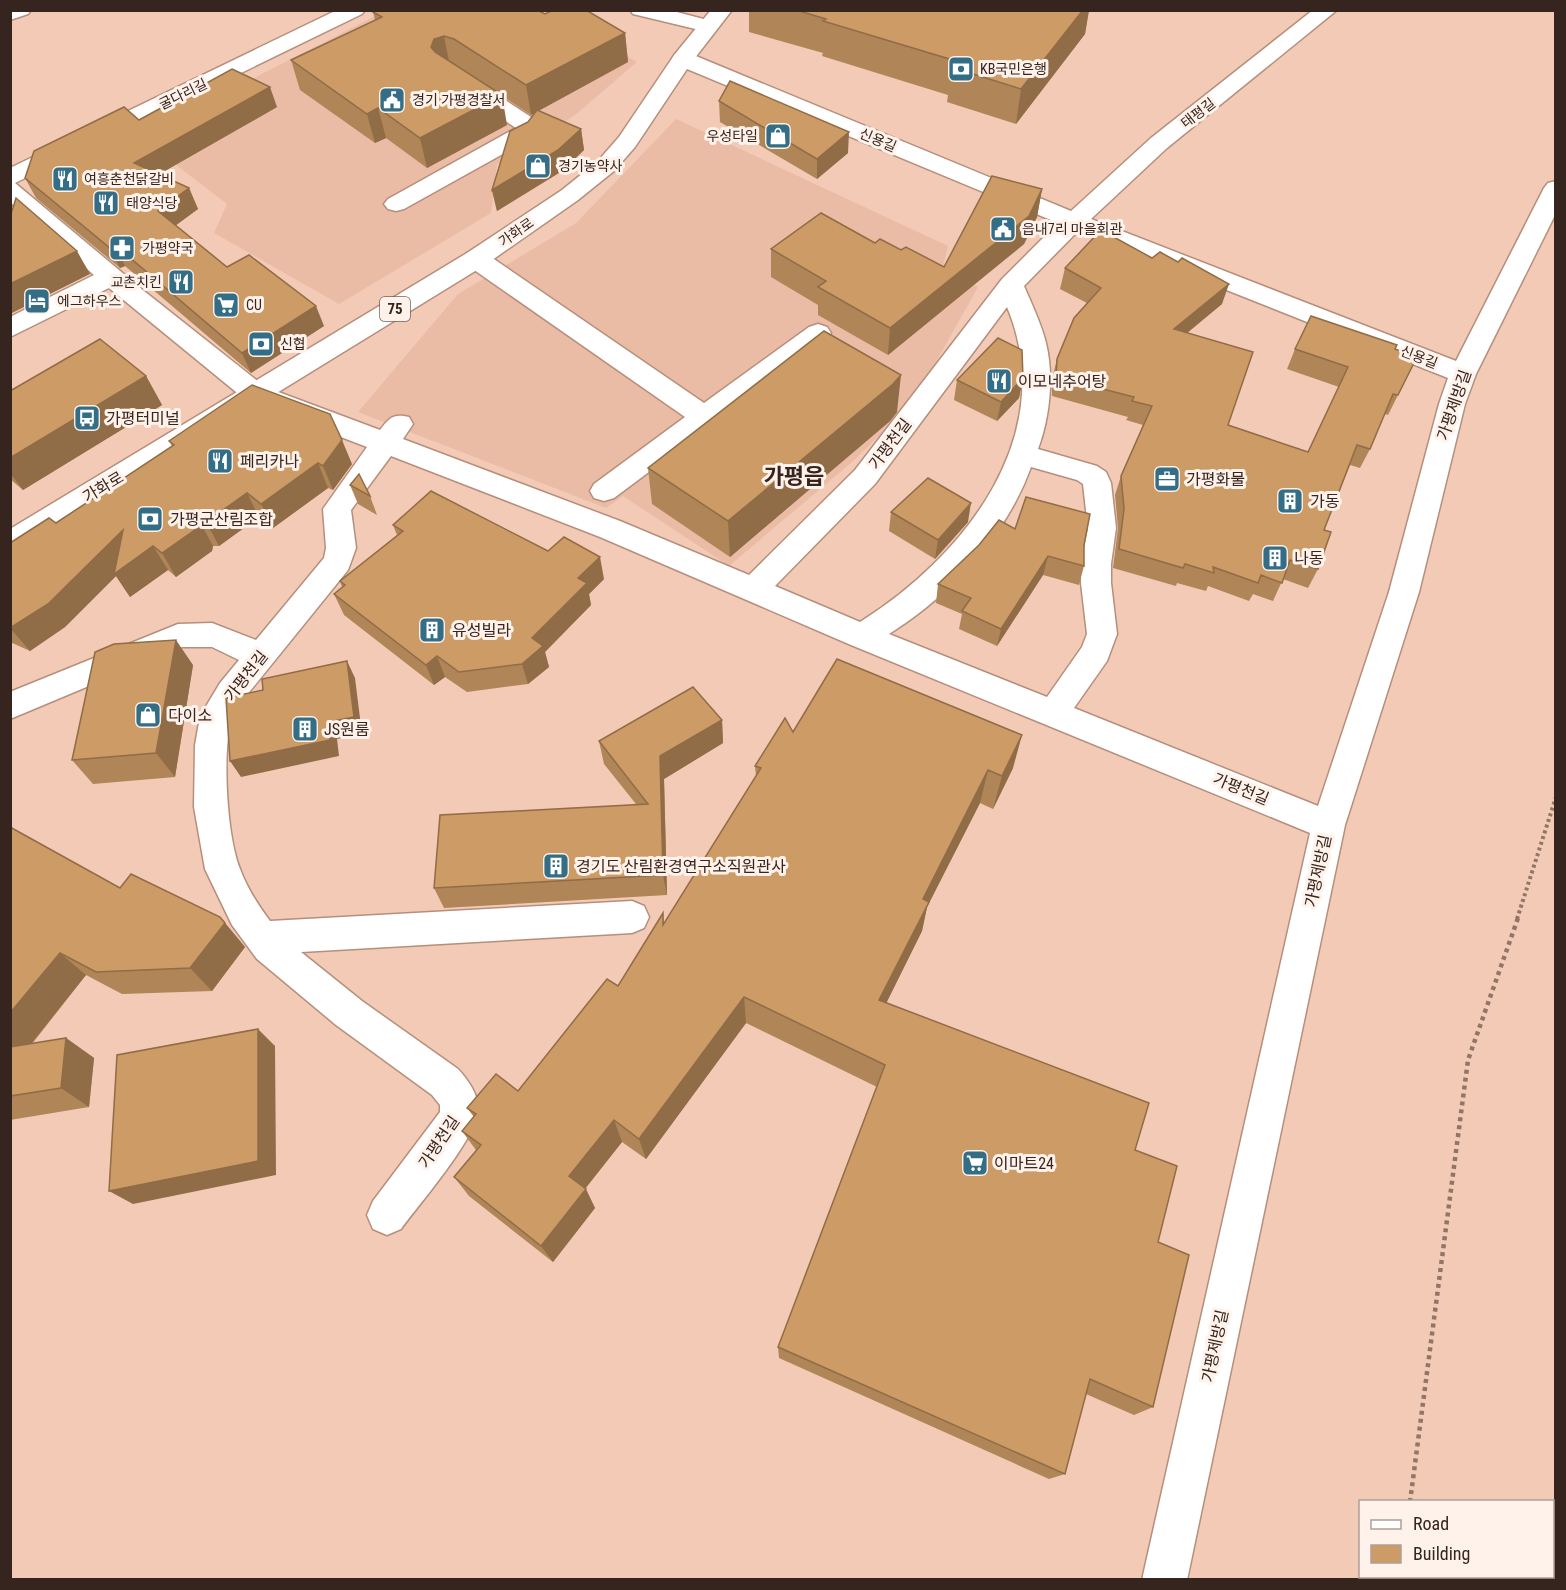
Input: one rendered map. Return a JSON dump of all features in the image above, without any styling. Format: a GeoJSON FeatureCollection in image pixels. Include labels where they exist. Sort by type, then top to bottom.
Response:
{"type":"FeatureCollection","features":[{"type":"Feature","properties":{"kind":"street"},"geometry":{"type":"LineString","coordinates":[[10,14],[21,10]]}},
{"type":"Feature","properties":{"kind":"street","name":"굴다리길"},"geometry":{"type":"LineString","coordinates":[[10,177],[355,10]]}},
{"type":"Feature","properties":{"kind":"street"},"geometry":{"type":"LineString","coordinates":[[640,10],[715,18]]}},
{"type":"Feature","properties":{"kind":"street","name":"태평길"},"geometry":{"type":"LineString","coordinates":[[1074,221],[1159,143],[1327,10]]}},
{"type":"Feature","properties":{"kind":"street","name":"가화로"},"geometry":{"type":"LineString","coordinates":[[10,543],[476,259],[570,195],[606,166],[627,142],[683,59],[715,18]]}},
{"type":"Feature","properties":{"kind":"street","name":"신용길"},"geometry":{"type":"LineString","coordinates":[[683,59],[1074,221],[1464,374]]}},
{"type":"Feature","properties":{"kind":"street"},"geometry":{"type":"LineString","coordinates":[[396,204],[527,131],[528,128],[523,122],[451,75]]}},
{"type":"Feature","properties":{"kind":"street","name":"가평제방길"},"geometry":{"type":"LineString","coordinates":[[1164,1580],[1328,825],[1404,592],[1452,404],[1464,374],[1556,188]]}},
{"type":"Feature","properties":{"kind":"street"},"geometry":{"type":"LineString","coordinates":[[10,189],[111,277],[256,394]]}},
{"type":"Feature","properties":{"kind":"street"},"geometry":{"type":"LineString","coordinates":[[862,636],[912,603],[956,562],[993,517],[1012,483],[1033,416],[1037,382],[1036,354],[1031,331],[1011,285],[1074,221]]}},
{"type":"Feature","properties":{"kind":"street"},"geometry":{"type":"LineString","coordinates":[[476,259],[509,284],[705,417]]}},
{"type":"Feature","properties":{"kind":"street"},"geometry":{"type":"LineString","coordinates":[[10,328],[111,277]]}},
{"type":"Feature","properties":{"kind":"street","name":"가평천길"},"geometry":{"type":"LineString","coordinates":[[754,589],[865,477],[1011,285]]}},
{"type":"Feature","properties":{"kind":"street"},"geometry":{"type":"LineString","coordinates":[[604,491],[818,333]]}},
{"type":"Feature","properties":{"kind":"street","name":"가평천길"},"geometry":{"type":"LineString","coordinates":[[256,394],[392,432],[610,529],[862,636],[1328,825]]}},
{"type":"Feature","properties":{"kind":"street","name":"가평천길"},"geometry":{"type":"LineString","coordinates":[[387,1215],[456,1120],[461,1107],[458,1095],[445,1082],[298,973],[262,938],[244,914],[222,869],[211,807],[211,745],[216,717],[231,692],[338,562],[341,548],[337,509],[392,432]]}},
{"type":"Feature","properties":{"kind":"street"},"geometry":{"type":"LineString","coordinates":[[1023,452],[1087,472],[1096,479],[1097,483],[1102,528],[1096,564],[1096,584],[1102,634],[1096,651],[1053,713]]}},
{"type":"Feature","properties":{"kind":"street"},"geometry":{"type":"LineString","coordinates":[[10,706],[178,636],[192,633],[206,632],[261,656]]}},
{"type":"Feature","properties":{"kind":"street"},"geometry":{"type":"LineString","coordinates":[[262,938],[632,917]]}},
{"type":"Feature","properties":{"kind":"path"},"geometry":{"type":"LineString","coordinates":[[1410,1500],[1468,1060],[1501,970],[1556,797]]}},
{"type":"Feature","properties":{"kind":"shaded area","name":"경기 가평경찰서"},"geometry":{"type":"Polygon","coordinates":[[[385,11],[574,27],[637,62],[575,115],[497,164],[491,213],[339,304],[214,233],[227,204],[154,148],[166,123],[385,11]]]}},
{"type":"Feature","properties":{"kind":"shaded area"},"geometry":{"type":"Polygon","coordinates":[[[676,119],[948,246],[943,267],[978,287],[913,403],[852,462],[729,566],[623,496],[606,508],[358,412],[458,294],[576,223],[676,119]]]}},
{"type":"Feature","properties":{"kind":"building"},"geometry":{"type":"Polygon","coordinates":[[[375,10],[537,10],[545,14],[553,10],[586,10],[625,33],[526,85],[454,39],[444,36],[434,39],[431,47],[435,52],[502,95],[420,138],[378,108],[367,114],[291,60],[382,17],[373,12],[375,10]]]}},
{"type":"Feature","properties":{"kind":"building"},"geometry":{"type":"Polygon","coordinates":[[[796,10],[1083,10],[1021,89],[951,67],[956,61],[823,21],[826,19],[796,10]]]}},
{"type":"Feature","properties":{"kind":"building"},"geometry":{"type":"Polygon","coordinates":[[[232,69],[270,87],[134,163],[189,188],[158,211],[227,267],[249,255],[316,306],[242,353],[115,245],[110,248],[25,178],[34,151],[124,107],[139,120],[232,69]]]}},
{"type":"Feature","properties":{"kind":"building"},"geometry":{"type":"Polygon","coordinates":[[[730,81],[849,132],[817,159],[719,101],[730,81]]]}},
{"type":"Feature","properties":{"kind":"building"},"geometry":{"type":"Polygon","coordinates":[[[537,110],[581,129],[558,150],[492,190],[510,131],[528,122],[537,110]]]}},
{"type":"Feature","properties":{"kind":"building"},"geometry":{"type":"Polygon","coordinates":[[[992,176],[1042,189],[1029,216],[890,328],[818,287],[826,281],[771,249],[821,213],[875,243],[880,239],[901,250],[906,247],[944,267],[992,176]]]}},
{"type":"Feature","properties":{"kind":"building"},"geometry":{"type":"Polygon","coordinates":[[[16,198],[77,251],[10,284],[10,210],[12,211],[16,198]]]}},
{"type":"Feature","properties":{"kind":"building"},"geometry":{"type":"Polygon","coordinates":[[[1101,230],[1152,258],[1160,252],[1178,262],[1182,258],[1229,284],[1174,329],[1253,352],[1228,425],[1308,452],[1348,367],[1295,349],[1311,316],[1397,345],[1395,349],[1417,357],[1398,395],[1393,394],[1370,449],[1357,445],[1324,530],[1331,532],[1318,569],[1290,560],[1282,583],[1261,575],[1258,583],[1213,567],[1214,573],[1185,564],[1183,568],[1119,549],[1124,509],[1121,476],[1152,406],[1132,401],[1134,397],[1056,377],[1057,359],[1074,318],[1101,288],[1065,268],[1101,230]]]}},
{"type":"Feature","properties":{"kind":"building"},"geometry":{"type":"Polygon","coordinates":[[[824,331],[901,375],[728,521],[648,468],[824,331]]]}},
{"type":"Feature","properties":{"kind":"building"},"geometry":{"type":"Polygon","coordinates":[[[998,338],[1022,350],[1023,378],[1001,402],[957,380],[998,338]]]}},
{"type":"Feature","properties":{"kind":"building"},"geometry":{"type":"Polygon","coordinates":[[[100,339],[146,376],[10,458],[10,391],[100,339]]]}},
{"type":"Feature","properties":{"kind":"building"},"geometry":{"type":"Polygon","coordinates":[[[252,385],[330,414],[342,440],[323,466],[318,463],[261,504],[247,493],[206,522],[200,522],[199,527],[162,553],[153,546],[114,574],[123,530],[48,604],[10,628],[10,543],[49,518],[56,523],[174,445],[169,441],[252,385]]]}},
{"type":"Feature","properties":{"kind":"building"},"geometry":{"type":"Polygon","coordinates":[[[359,474],[370,496],[350,485],[359,474]]]}},
{"type":"Feature","properties":{"kind":"building"},"geometry":{"type":"Polygon","coordinates":[[[928,478],[971,503],[938,540],[891,512],[928,478]]]}},
{"type":"Feature","properties":{"kind":"building"},"geometry":{"type":"Polygon","coordinates":[[[431,491],[548,551],[564,537],[600,557],[578,578],[587,583],[532,638],[543,646],[522,664],[459,672],[437,656],[426,665],[334,594],[345,585],[340,581],[403,531],[393,525],[431,491]]]}},
{"type":"Feature","properties":{"kind":"building"},"geometry":{"type":"Polygon","coordinates":[[[1026,497],[1090,514],[1084,545],[1084,566],[1048,556],[1001,629],[962,611],[971,598],[938,584],[979,545],[999,520],[1015,529],[1026,497]]]}},
{"type":"Feature","properties":{"kind":"building"},"geometry":{"type":"Polygon","coordinates":[[[176,640],[156,753],[72,760],[95,652],[114,644],[176,640]]]}},
{"type":"Feature","properties":{"kind":"building"},"geometry":{"type":"Polygon","coordinates":[[[837,659],[1022,735],[1002,776],[988,770],[923,899],[929,902],[879,1000],[1149,1103],[1135,1150],[1177,1166],[1158,1242],[1189,1255],[1153,1407],[1090,1379],[1065,1474],[778,1347],[885,1065],[744,997],[639,1139],[614,1120],[569,1176],[586,1189],[541,1246],[454,1177],[481,1145],[462,1131],[476,1114],[467,1108],[496,1074],[518,1091],[607,979],[618,986],[663,913],[663,925],[761,768],[755,766],[785,718],[793,732],[837,659]]]}},
{"type":"Feature","properties":{"kind":"building"},"geometry":{"type":"Polygon","coordinates":[[[347,661],[354,717],[328,722],[330,740],[230,761],[226,698],[263,690],[262,679],[347,661]]]}},
{"type":"Feature","properties":{"kind":"building"},"geometry":{"type":"Polygon","coordinates":[[[693,687],[722,720],[660,756],[663,875],[434,888],[440,815],[648,804],[599,741],[693,687]]]}},
{"type":"Feature","properties":{"kind":"building"},"geometry":{"type":"Polygon","coordinates":[[[10,827],[120,888],[131,874],[220,917],[225,923],[190,968],[96,972],[60,953],[10,1013],[10,827]]]}},
{"type":"Feature","properties":{"kind":"building"},"geometry":{"type":"Polygon","coordinates":[[[258,1029],[258,1161],[109,1191],[117,1055],[258,1029]]]}},
{"type":"Feature","properties":{"kind":"building"},"geometry":{"type":"Polygon","coordinates":[[[66,1038],[61,1088],[10,1096],[10,1047],[66,1038]]]}},
{"type":"Feature","properties":{"kind":"place","name":"KB국민은행"},"geometry":{"type":"Point","coordinates":[961,69]}},
{"type":"Feature","properties":{"kind":"place","name":"경기 가평경찰서"},"geometry":{"type":"Point","coordinates":[392,100]}},
{"type":"Feature","properties":{"kind":"place","name":"우성타일"},"geometry":{"type":"Point","coordinates":[778,136]}},
{"type":"Feature","properties":{"kind":"place","name":"경기농약사"},"geometry":{"type":"Point","coordinates":[538,166]}},
{"type":"Feature","properties":{"kind":"place","name":"여흥춘천닭갈비"},"geometry":{"type":"Point","coordinates":[65,179]}},
{"type":"Feature","properties":{"kind":"place","name":"태양식당"},"geometry":{"type":"Point","coordinates":[106,203]}},
{"type":"Feature","properties":{"kind":"place","name":"읍내7리 마을회관"},"geometry":{"type":"Point","coordinates":[1003,229]}},
{"type":"Feature","properties":{"kind":"place","name":"가평약국"},"geometry":{"type":"Point","coordinates":[122,248]}},
{"type":"Feature","properties":{"kind":"place","name":"교촌치킨"},"geometry":{"type":"Point","coordinates":[181,282]}},
{"type":"Feature","properties":{"kind":"place","name":"에그하우스"},"geometry":{"type":"Point","coordinates":[37,301]}},
{"type":"Feature","properties":{"kind":"place","name":"CU"},"geometry":{"type":"Point","coordinates":[226,305]}},
{"type":"Feature","properties":{"kind":"place","name":"신협"},"geometry":{"type":"Point","coordinates":[261,344]}},
{"type":"Feature","properties":{"kind":"place","name":"이모네추어탕"},"geometry":{"type":"Point","coordinates":[999,381]}},
{"type":"Feature","properties":{"kind":"place","name":"가평터미널"},"geometry":{"type":"Point","coordinates":[87,418]}},
{"type":"Feature","properties":{"kind":"place","name":"페리카나"},"geometry":{"type":"Point","coordinates":[220,461]}},
{"type":"Feature","properties":{"kind":"place","name":"가평화물"},"geometry":{"type":"Point","coordinates":[1167,479]}},
{"type":"Feature","properties":{"kind":"place","name":"가동"},"geometry":{"type":"Point","coordinates":[1290,501]}},
{"type":"Feature","properties":{"kind":"place","name":"가평군산림조합"},"geometry":{"type":"Point","coordinates":[150,519]}},
{"type":"Feature","properties":{"kind":"place","name":"나동"},"geometry":{"type":"Point","coordinates":[1275,558]}},
{"type":"Feature","properties":{"kind":"place","name":"유성빌라"},"geometry":{"type":"Point","coordinates":[432,630]}},
{"type":"Feature","properties":{"kind":"place","name":"다이소"},"geometry":{"type":"Point","coordinates":[148,715]}},
{"type":"Feature","properties":{"kind":"place","name":"JS원룸"},"geometry":{"type":"Point","coordinates":[305,729]}},
{"type":"Feature","properties":{"kind":"place","name":"경기도 산림환경연구소직원관사"},"geometry":{"type":"Point","coordinates":[556,866]}},
{"type":"Feature","properties":{"kind":"place","name":"이마트24"},"geometry":{"type":"Point","coordinates":[975,1163]}},
{"type":"Feature","properties":{"kind":"district","name":"가평읍"},"geometry":{"type":"Point","coordinates":[794,476]}}]}
